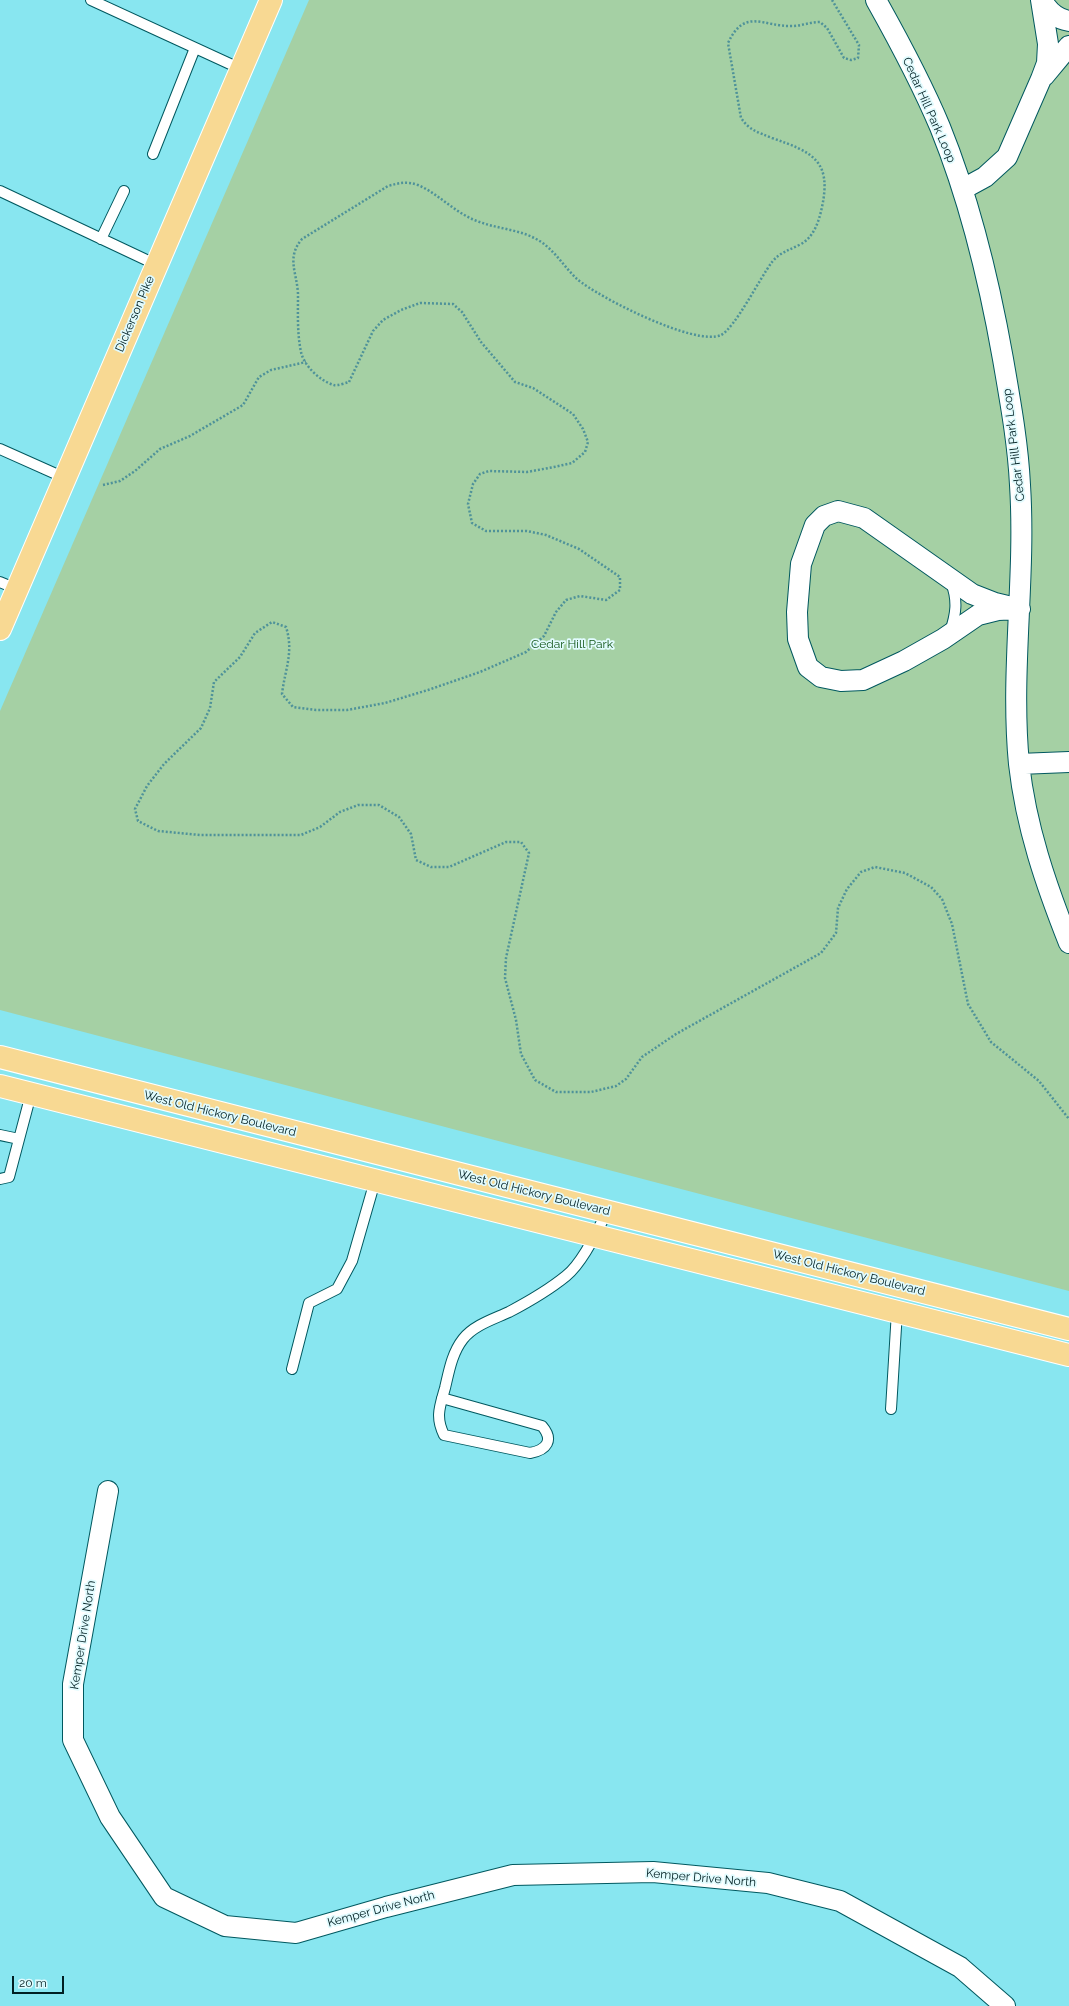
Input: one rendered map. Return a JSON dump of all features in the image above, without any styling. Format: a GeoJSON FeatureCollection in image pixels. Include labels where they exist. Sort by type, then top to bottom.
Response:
{"type":"FeatureCollection","features":[{"type":"Feature","properties":{"kind":"main road","name":"Dickerson Pike"},"geometry":{"type":"LineString","coordinates":[[0,629],[8,585],[65,478],[271,0]]}},
{"type":"Feature","properties":{"kind":"main road"},"geometry":{"type":"LineString","coordinates":[[0,1050],[12,1053],[25,1064]]}},
{"type":"Feature","properties":{"kind":"main road","name":"West Old Hickory Boulevard"},"geometry":{"type":"LineString","coordinates":[[0,1058],[1069,1329]]}},
{"type":"Feature","properties":{"kind":"main road"},"geometry":{"type":"LineString","coordinates":[[0,1086],[1069,1355]]}},
{"type":"Feature","properties":{"kind":"street","name":"Cedar Hill Park Loop"},"geometry":{"type":"LineString","coordinates":[[876,0],[939,125],[963,189],[992,300],[1014,427],[1020,482],[1022,524],[1016,710],[1019,764],[1026,810],[1031,831],[1044,876],[1062,917],[1069,943]]}},
{"type":"Feature","properties":{"kind":"street"},"geometry":{"type":"LineString","coordinates":[[963,189],[985,177],[1007,157],[1041,79],[1047,63],[1048,44],[1042,0]]}},
{"type":"Feature","properties":{"kind":"street"},"geometry":{"type":"LineString","coordinates":[[1042,0],[1046,7],[1055,16],[1069,21]]}},
{"type":"Feature","properties":{"kind":"street"},"geometry":{"type":"LineString","coordinates":[[1041,79],[1069,46]]}},
{"type":"Feature","properties":{"kind":"street"},"geometry":{"type":"LineString","coordinates":[[838,511],[864,518],[972,594],[995,603],[1020,609],[998,610],[978,615],[949,635],[904,661],[863,680],[841,681],[822,677],[808,667],[798,639],[797,612],[801,564],[815,525],[824,516],[838,511]]}},
{"type":"Feature","properties":{"kind":"street"},"geometry":{"type":"LineString","coordinates":[[1019,764],[1069,762]]}},
{"type":"Feature","properties":{"kind":"street","name":"Kemper Drive North"},"geometry":{"type":"LineString","coordinates":[[108,1491],[73,1684],[73,1740],[110,1817],[164,1898],[225,1926],[296,1933],[386,1907],[513,1875],[653,1872],[768,1883],[840,1902],[960,1967],[1005,2006]]}},
{"type":"Feature","properties":{"kind":"lane"},"geometry":{"type":"LineString","coordinates":[[91,0],[241,69]]}},
{"type":"Feature","properties":{"kind":"lane"},"geometry":{"type":"LineString","coordinates":[[153,154],[195,48]]}},
{"type":"Feature","properties":{"kind":"lane"},"geometry":{"type":"LineString","coordinates":[[0,191],[157,265]]}},
{"type":"Feature","properties":{"kind":"lane"},"geometry":{"type":"LineString","coordinates":[[101,239],[124,191]]}},
{"type":"Feature","properties":{"kind":"lane"},"geometry":{"type":"LineString","coordinates":[[0,449],[65,478]]}},
{"type":"Feature","properties":{"kind":"lane"},"geometry":{"type":"LineString","coordinates":[[949,635],[956,605],[955,594],[950,578]]}},
{"type":"Feature","properties":{"kind":"lane"},"geometry":{"type":"LineString","coordinates":[[0,1179],[9,1177],[31,1094]]}},
{"type":"Feature","properties":{"kind":"lane"},"geometry":{"type":"LineString","coordinates":[[0,1135],[19,1139]]}},
{"type":"Feature","properties":{"kind":"lane"},"geometry":{"type":"LineString","coordinates":[[292,1369],[309,1303],[337,1289],[352,1261],[375,1181]]}},
{"type":"Feature","properties":{"kind":"lane"},"geometry":{"type":"LineString","coordinates":[[442,1398],[542,1426],[548,1433],[548,1440],[545,1448],[539,1452],[530,1453],[444,1434],[439,1424],[438,1415],[442,1398],[453,1354],[463,1339],[474,1329],[511,1311],[567,1275],[577,1264],[607,1212]]}},
{"type":"Feature","properties":{"kind":"lane"},"geometry":{"type":"LineString","coordinates":[[891,1409],[897,1312]]}},
{"type":"Feature","properties":{"kind":"path"},"geometry":{"type":"LineString","coordinates":[[832,0],[858,45],[858,58],[851,60],[844,58],[827,28],[820,22],[793,26],[758,21],[744,22],[734,32],[728,43],[741,118],[749,128],[787,143],[809,154],[819,162],[824,176],[825,191],[820,218],[812,234],[802,244],[785,250],[773,261],[734,323],[721,335],[710,337],[688,332],[658,323],[629,310],[597,293],[577,278],[540,241],[520,232],[477,221],[457,211],[418,186],[403,182],[388,186],[302,239],[294,248],[292,260],[297,286],[301,353],[306,362],[321,379],[335,385],[349,382],[373,331],[383,320],[420,302],[453,304],[462,312],[481,342],[515,382],[533,388],[573,414],[583,429],[588,442],[585,452],[572,463],[527,472],[489,471],[480,474],[473,484],[468,504],[472,522],[486,531],[527,531],[546,535],[579,549],[620,577],[620,590],[606,600],[580,596],[566,600],[556,612],[544,636],[526,652],[480,672],[428,690],[385,703],[346,710],[316,710],[293,707],[282,694],[290,657],[290,640],[286,627],[272,622],[255,633],[240,657],[214,682],[210,708],[202,728],[164,764],[146,786],[135,809],[138,821],[158,831],[200,835],[301,835],[320,827],[340,812],[358,805],[379,805],[399,817],[411,834],[416,860],[431,867],[449,867],[506,842],[521,842],[529,853],[506,958],[505,978],[516,1020],[521,1054],[535,1080],[556,1092],[591,1092],[616,1086],[626,1079],[642,1057],[676,1034],[821,953],[836,933],[838,908],[847,889],[861,872],[875,867],[905,873],[931,887],[942,900],[952,924],[968,1004],[991,1042],[1039,1081],[1069,1119]]}},
{"type":"Feature","properties":{"kind":"path"},"geometry":{"type":"LineString","coordinates":[[103,485],[120,480],[135,471],[160,449],[190,436],[243,406],[259,377],[271,370],[306,362]]}},
{"type":"Feature","properties":{"kind":"green space","name":"Cedar Hill Park"},"geometry":{"type":"Polygon","coordinates":[[[309,0],[1069,0],[1069,1291],[0,1010],[0,711],[309,0]]]}}]}
